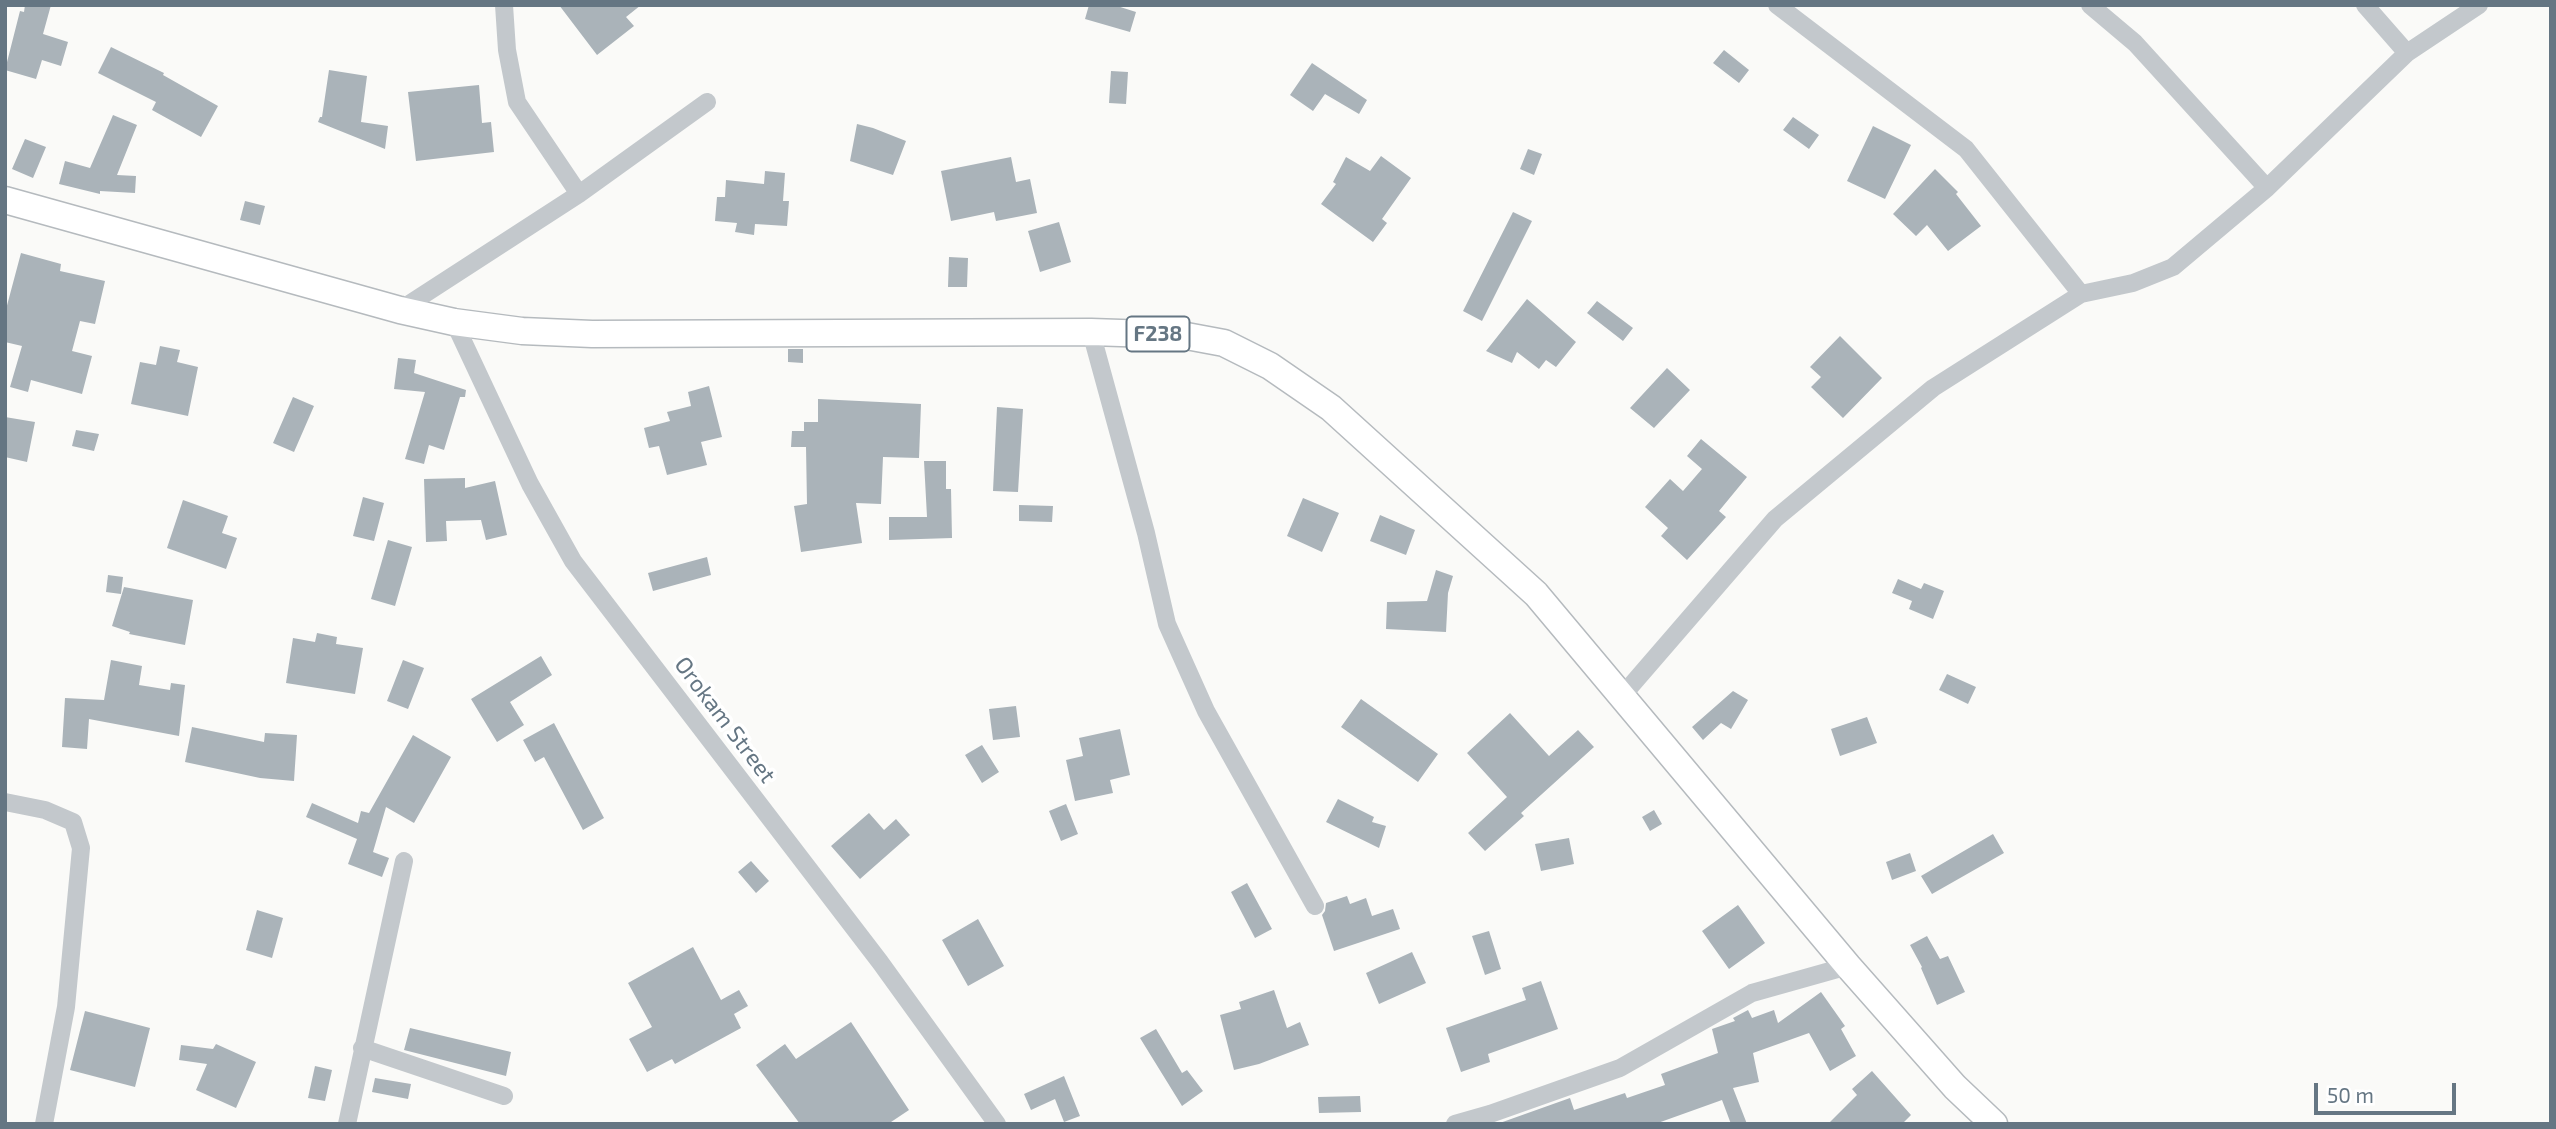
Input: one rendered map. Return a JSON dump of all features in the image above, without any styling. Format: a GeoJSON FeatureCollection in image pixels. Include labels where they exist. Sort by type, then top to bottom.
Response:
{"type":"FeatureCollection","features":[{"type":"Feature","properties":{"kind":"main road","name":"F238"},"geometry":{"type":"LineString","coordinates":[[5,200],[400,310],[454,322],[522,331],[592,334],[1091,332],[1181,335],[1224,343],[1270,366],[1321,401],[1536,594],[1848,966],[1955,1087],[1994,1124]]}},
{"type":"Feature","properties":{"kind":"street"},"geometry":{"type":"LineString","coordinates":[[504,5],[507,50],[517,102],[579,194]]}},
{"type":"Feature","properties":{"kind":"street"},"geometry":{"type":"LineString","coordinates":[[1777,5],[1966,149],[2081,294]]}},
{"type":"Feature","properties":{"kind":"street"},"geometry":{"type":"LineString","coordinates":[[2090,5],[2135,43],[2267,188]]}},
{"type":"Feature","properties":{"kind":"street"},"geometry":{"type":"LineString","coordinates":[[2365,5],[2407,53]]}},
{"type":"Feature","properties":{"kind":"street"},"geometry":{"type":"LineString","coordinates":[[1622,696],[1774,519],[1933,388],[2081,294],[2133,284],[2174,267],[2267,188],[2407,53],[2479,5]]}},
{"type":"Feature","properties":{"kind":"street"},"geometry":{"type":"LineString","coordinates":[[400,310],[579,194],[707,102]]}},
{"type":"Feature","properties":{"kind":"street","name":"Orokam Street"},"geometry":{"type":"LineString","coordinates":[[454,322],[530,484],[573,561],[880,962],[997,1124]]}},
{"type":"Feature","properties":{"kind":"street"},"geometry":{"type":"LineString","coordinates":[[1091,332],[1146,533],[1167,624],[1206,711],[1315,906]]}},
{"type":"Feature","properties":{"kind":"street"},"geometry":{"type":"LineString","coordinates":[[5,802],[45,810],[73,822],[81,848],[65,1007],[44,1124]]}},
{"type":"Feature","properties":{"kind":"street"},"geometry":{"type":"LineString","coordinates":[[347,1124],[404,861]]}},
{"type":"Feature","properties":{"kind":"street"},"geometry":{"type":"LineString","coordinates":[[1455,1124],[1620,1068],[1752,993],[1848,966]]}},
{"type":"Feature","properties":{"kind":"street"},"geometry":{"type":"LineString","coordinates":[[362,1048],[504,1096]]}},
{"type":"Feature","properties":{"kind":"building"},"geometry":{"type":"Polygon","coordinates":[[[25,5],[51,5],[43,34],[68,42],[61,66],[42,60],[36,79],[5,70],[20,11],[24,12],[25,5]]]}},
{"type":"Feature","properties":{"kind":"building"},"geometry":{"type":"Polygon","coordinates":[[[559,5],[641,5],[626,17],[634,26],[597,55],[559,5]]]}},
{"type":"Feature","properties":{"kind":"building"},"geometry":{"type":"Polygon","coordinates":[[[1089,5],[1114,5],[1136,12],[1130,32],[1085,19],[1089,5]]]}},
{"type":"Feature","properties":{"kind":"building"},"geometry":{"type":"Polygon","coordinates":[[[111,47],[164,73],[163,75],[218,106],[201,137],[152,110],[156,102],[98,73],[111,47]]]}},
{"type":"Feature","properties":{"kind":"building"},"geometry":{"type":"Polygon","coordinates":[[[1724,50],[1749,70],[1739,83],[1713,63],[1724,50]]]}},
{"type":"Feature","properties":{"kind":"building"},"geometry":{"type":"Polygon","coordinates":[[[1312,63],[1367,100],[1359,114],[1325,94],[1313,111],[1290,95],[1312,63]]]}},
{"type":"Feature","properties":{"kind":"building"},"geometry":{"type":"Polygon","coordinates":[[[329,70],[367,76],[361,122],[388,126],[385,149],[318,122],[322,117],[329,70]]]}},
{"type":"Feature","properties":{"kind":"building"},"geometry":{"type":"Polygon","coordinates":[[[1111,71],[1128,72],[1126,104],[1109,103],[1111,71]]]}},
{"type":"Feature","properties":{"kind":"building"},"geometry":{"type":"Polygon","coordinates":[[[479,85],[482,123],[491,122],[494,152],[416,161],[408,92],[479,85]]]}},
{"type":"Feature","properties":{"kind":"building"},"geometry":{"type":"Polygon","coordinates":[[[113,115],[137,125],[117,175],[136,176],[135,193],[100,191],[100,194],[59,184],[65,161],[90,168],[113,115]]]}},
{"type":"Feature","properties":{"kind":"building"},"geometry":{"type":"Polygon","coordinates":[[[1793,117],[1819,135],[1809,149],[1783,130],[1793,117]]]}},
{"type":"Feature","properties":{"kind":"building"},"geometry":{"type":"Polygon","coordinates":[[[857,124],[906,141],[893,175],[850,161],[857,124]]]}},
{"type":"Feature","properties":{"kind":"building"},"geometry":{"type":"Polygon","coordinates":[[[1873,126],[1911,145],[1885,199],[1847,181],[1873,126]]]}},
{"type":"Feature","properties":{"kind":"building"},"geometry":{"type":"Polygon","coordinates":[[[25,139],[46,147],[33,178],[12,169],[25,139]]]}},
{"type":"Feature","properties":{"kind":"building"},"geometry":{"type":"Polygon","coordinates":[[[1528,149],[1542,154],[1534,175],[1520,169],[1528,149]]]}},
{"type":"Feature","properties":{"kind":"building"},"geometry":{"type":"Polygon","coordinates":[[[1381,156],[1411,178],[1382,219],[1387,223],[1373,242],[1321,204],[1336,184],[1333,182],[1346,157],[1370,171],[1381,156]]]}},
{"type":"Feature","properties":{"kind":"building"},"geometry":{"type":"Polygon","coordinates":[[[1011,157],[1016,182],[1030,179],[1037,213],[996,221],[994,212],[951,221],[941,171],[1011,157]]]}},
{"type":"Feature","properties":{"kind":"building"},"geometry":{"type":"Polygon","coordinates":[[[1935,169],[1958,192],[1956,194],[1981,226],[1948,251],[1927,225],[1916,236],[1893,214],[1935,169]]]}},
{"type":"Feature","properties":{"kind":"building"},"geometry":{"type":"Polygon","coordinates":[[[765,171],[785,173],[783,201],[789,201],[787,226],[755,224],[754,235],[735,232],[737,223],[715,221],[717,197],[725,197],[726,180],[764,184],[765,171]]]}},
{"type":"Feature","properties":{"kind":"building"},"geometry":{"type":"Polygon","coordinates":[[[245,201],[265,206],[260,225],[240,220],[245,201]]]}},
{"type":"Feature","properties":{"kind":"building"},"geometry":{"type":"Polygon","coordinates":[[[1513,212],[1532,221],[1482,321],[1463,311],[1513,212]]]}},
{"type":"Feature","properties":{"kind":"building"},"geometry":{"type":"Polygon","coordinates":[[[1059,222],[1071,262],[1040,272],[1028,231],[1059,222]]]}},
{"type":"Feature","properties":{"kind":"building"},"geometry":{"type":"Polygon","coordinates":[[[21,253],[61,264],[60,271],[105,281],[95,324],[80,321],[72,351],[92,356],[82,394],[31,380],[28,392],[10,387],[22,346],[5,342],[5,313],[21,253]]]}},
{"type":"Feature","properties":{"kind":"building"},"geometry":{"type":"Polygon","coordinates":[[[949,257],[968,258],[967,287],[948,287],[949,257]]]}},
{"type":"Feature","properties":{"kind":"building"},"geometry":{"type":"Polygon","coordinates":[[[1527,299],[1576,342],[1556,367],[1546,360],[1539,369],[1517,352],[1512,363],[1486,351],[1527,299]]]}},
{"type":"Feature","properties":{"kind":"building"},"geometry":{"type":"Polygon","coordinates":[[[1597,301],[1633,328],[1623,341],[1587,313],[1597,301]]]}},
{"type":"Feature","properties":{"kind":"building"},"geometry":{"type":"Polygon","coordinates":[[[1840,336],[1882,378],[1843,418],[1811,387],[1821,377],[1810,367],[1840,336]]]}},
{"type":"Feature","properties":{"kind":"building"},"geometry":{"type":"Polygon","coordinates":[[[160,346],[180,350],[177,362],[198,367],[188,416],[131,404],[140,362],[156,365],[160,346]]]}},
{"type":"Feature","properties":{"kind":"building"},"geometry":{"type":"Polygon","coordinates":[[[788,349],[803,349],[803,363],[788,362],[788,349]]]}},
{"type":"Feature","properties":{"kind":"building"},"geometry":{"type":"Polygon","coordinates":[[[398,358],[416,360],[414,373],[466,390],[465,397],[460,397],[444,450],[429,445],[424,464],[405,459],[425,392],[394,389],[398,358]]]}},
{"type":"Feature","properties":{"kind":"building"},"geometry":{"type":"Polygon","coordinates":[[[1667,368],[1690,390],[1654,428],[1630,408],[1667,368]]]}},
{"type":"Feature","properties":{"kind":"building"},"geometry":{"type":"Polygon","coordinates":[[[709,386],[722,437],[701,442],[707,465],[667,475],[659,446],[649,448],[644,428],[670,421],[667,412],[691,406],[688,392],[709,386]]]}},
{"type":"Feature","properties":{"kind":"building"},"geometry":{"type":"Polygon","coordinates":[[[293,397],[314,406],[294,452],[273,443],[293,397]]]}},
{"type":"Feature","properties":{"kind":"building"},"geometry":{"type":"Polygon","coordinates":[[[818,399],[921,404],[919,458],[883,457],[881,504],[856,503],[862,543],[801,552],[794,506],[807,504],[806,447],[791,447],[792,431],[804,431],[804,422],[818,422],[818,399]]]}},
{"type":"Feature","properties":{"kind":"building"},"geometry":{"type":"Polygon","coordinates":[[[997,407],[1023,409],[1018,492],[993,491],[997,407]]]}},
{"type":"Feature","properties":{"kind":"building"},"geometry":{"type":"Polygon","coordinates":[[[5,417],[35,422],[27,462],[5,457],[5,417]]]}},
{"type":"Feature","properties":{"kind":"building"},"geometry":{"type":"Polygon","coordinates":[[[76,430],[99,434],[94,451],[72,446],[76,430]]]}},
{"type":"Feature","properties":{"kind":"building"},"geometry":{"type":"Polygon","coordinates":[[[1701,439],[1747,477],[1719,511],[1726,517],[1687,560],[1661,536],[1668,528],[1645,507],[1670,479],[1683,491],[1702,469],[1687,456],[1701,439]]]}},
{"type":"Feature","properties":{"kind":"building"},"geometry":{"type":"Polygon","coordinates":[[[924,461],[946,461],[946,489],[951,489],[952,538],[889,540],[889,517],[927,517],[924,461]]]}},
{"type":"Feature","properties":{"kind":"building"},"geometry":{"type":"Polygon","coordinates":[[[465,478],[465,488],[495,481],[507,535],[486,540],[481,520],[446,521],[447,541],[426,542],[424,479],[465,478]]]}},
{"type":"Feature","properties":{"kind":"building"},"geometry":{"type":"Polygon","coordinates":[[[363,497],[384,503],[374,541],[353,536],[363,497]]]}},
{"type":"Feature","properties":{"kind":"building"},"geometry":{"type":"Polygon","coordinates":[[[1303,498],[1339,513],[1322,552],[1287,536],[1303,498]]]}},
{"type":"Feature","properties":{"kind":"building"},"geometry":{"type":"Polygon","coordinates":[[[183,500],[228,516],[222,533],[237,538],[226,569],[167,548],[183,500]]]}},
{"type":"Feature","properties":{"kind":"building"},"geometry":{"type":"Polygon","coordinates":[[[1019,505],[1053,506],[1052,522],[1019,521],[1019,505]]]}},
{"type":"Feature","properties":{"kind":"building"},"geometry":{"type":"Polygon","coordinates":[[[1380,515],[1415,530],[1406,555],[1370,541],[1380,515]]]}},
{"type":"Feature","properties":{"kind":"building"},"geometry":{"type":"Polygon","coordinates":[[[388,540],[412,547],[395,606],[371,599],[388,540]]]}},
{"type":"Feature","properties":{"kind":"building"},"geometry":{"type":"Polygon","coordinates":[[[707,557],[711,575],[653,591],[648,573],[707,557]]]}},
{"type":"Feature","properties":{"kind":"building"},"geometry":{"type":"Polygon","coordinates":[[[1436,570],[1453,576],[1448,593],[1446,632],[1386,629],[1387,602],[1427,601],[1436,570]]]}},
{"type":"Feature","properties":{"kind":"building"},"geometry":{"type":"Polygon","coordinates":[[[108,575],[123,577],[121,594],[106,592],[108,575]]]}},
{"type":"Feature","properties":{"kind":"building"},"geometry":{"type":"Polygon","coordinates":[[[1898,579],[1921,589],[1924,583],[1944,591],[1933,619],[1909,609],[1912,601],[1892,593],[1898,579]]]}},
{"type":"Feature","properties":{"kind":"building"},"geometry":{"type":"Polygon","coordinates":[[[124,587],[193,600],[185,645],[129,634],[130,632],[112,626],[124,587]]]}},
{"type":"Feature","properties":{"kind":"building"},"geometry":{"type":"Polygon","coordinates":[[[317,633],[337,637],[336,644],[363,648],[355,694],[286,683],[293,638],[315,642],[317,633]]]}},
{"type":"Feature","properties":{"kind":"building"},"geometry":{"type":"Polygon","coordinates":[[[541,656],[552,675],[510,702],[524,725],[497,742],[471,699],[541,656]]]}},
{"type":"Feature","properties":{"kind":"building"},"geometry":{"type":"Polygon","coordinates":[[[111,660],[142,666],[139,685],[170,690],[171,683],[185,685],[179,736],[89,719],[87,749],[62,747],[65,698],[104,700],[111,660]]]}},
{"type":"Feature","properties":{"kind":"building"},"geometry":{"type":"Polygon","coordinates":[[[403,660],[424,668],[408,709],[387,701],[403,660]]]}},
{"type":"Feature","properties":{"kind":"building"},"geometry":{"type":"Polygon","coordinates":[[[1947,674],[1976,687],[1968,704],[1939,690],[1947,674]]]}},
{"type":"Feature","properties":{"kind":"building"},"geometry":{"type":"Polygon","coordinates":[[[1733,691],[1748,700],[1731,729],[1721,723],[1703,740],[1692,727],[1733,691]]]}},
{"type":"Feature","properties":{"kind":"building"},"geometry":{"type":"Polygon","coordinates":[[[1361,699],[1438,754],[1418,782],[1341,727],[1361,699]]]}},
{"type":"Feature","properties":{"kind":"building"},"geometry":{"type":"Polygon","coordinates":[[[1016,706],[1020,737],[993,740],[989,709],[1016,706]]]}},
{"type":"Feature","properties":{"kind":"building"},"geometry":{"type":"Polygon","coordinates":[[[1510,713],[1549,756],[1578,730],[1594,747],[1521,813],[1524,816],[1485,851],[1468,833],[1507,797],[1467,753],[1510,713]]]}},
{"type":"Feature","properties":{"kind":"building"},"geometry":{"type":"Polygon","coordinates":[[[1867,717],[1877,743],[1840,756],[1831,729],[1867,717]]]}},
{"type":"Feature","properties":{"kind":"building"},"geometry":{"type":"Polygon","coordinates":[[[554,723],[604,818],[583,830],[544,757],[535,762],[523,740],[554,723]]]}},
{"type":"Feature","properties":{"kind":"building"},"geometry":{"type":"Polygon","coordinates":[[[192,727],[264,742],[265,733],[297,735],[294,781],[260,778],[185,762],[192,727]]]}},
{"type":"Feature","properties":{"kind":"building"},"geometry":{"type":"Polygon","coordinates":[[[1120,729],[1130,775],[1110,780],[1113,793],[1075,801],[1066,760],[1083,756],[1079,738],[1120,729]]]}},
{"type":"Feature","properties":{"kind":"building"},"geometry":{"type":"Polygon","coordinates":[[[413,735],[451,757],[414,823],[386,807],[373,852],[389,858],[382,877],[348,864],[357,839],[306,817],[312,803],[358,823],[361,811],[369,813],[413,735]]]}},
{"type":"Feature","properties":{"kind":"building"},"geometry":{"type":"Polygon","coordinates":[[[982,745],[999,772],[982,783],[965,755],[982,745]]]}},
{"type":"Feature","properties":{"kind":"building"},"geometry":{"type":"Polygon","coordinates":[[[1338,799],[1374,817],[1372,822],[1386,826],[1379,848],[1326,822],[1338,799]]]}},
{"type":"Feature","properties":{"kind":"building"},"geometry":{"type":"Polygon","coordinates":[[[1066,804],[1078,834],[1061,841],[1049,811],[1066,804]]]}},
{"type":"Feature","properties":{"kind":"building"},"geometry":{"type":"Polygon","coordinates":[[[1654,810],[1662,824],[1650,831],[1642,817],[1654,810]]]}},
{"type":"Feature","properties":{"kind":"building"},"geometry":{"type":"Polygon","coordinates":[[[869,813],[884,830],[896,819],[910,835],[860,879],[831,846],[869,813]]]}},
{"type":"Feature","properties":{"kind":"building"},"geometry":{"type":"Polygon","coordinates":[[[1993,834],[2004,853],[1932,894],[1921,876],[1993,834]]]}},
{"type":"Feature","properties":{"kind":"building"},"geometry":{"type":"Polygon","coordinates":[[[1569,838],[1574,864],[1541,871],[1535,844],[1569,838]]]}},
{"type":"Feature","properties":{"kind":"building"},"geometry":{"type":"Polygon","coordinates":[[[1910,853],[1916,871],[1892,880],[1886,862],[1910,853]]]}},
{"type":"Feature","properties":{"kind":"building"},"geometry":{"type":"Polygon","coordinates":[[[751,861],[769,881],[756,893],[738,872],[751,861]]]}},
{"type":"Feature","properties":{"kind":"building"},"geometry":{"type":"Polygon","coordinates":[[[1247,883],[1272,929],[1255,938],[1231,892],[1247,883]]]}},
{"type":"Feature","properties":{"kind":"building"},"geometry":{"type":"Polygon","coordinates":[[[1347,896],[1350,904],[1366,898],[1372,916],[1393,909],[1400,929],[1334,951],[1322,915],[1326,903],[1347,896]]]}},
{"type":"Feature","properties":{"kind":"building"},"geometry":{"type":"Polygon","coordinates":[[[1738,905],[1765,943],[1729,969],[1702,931],[1738,905]]]}},
{"type":"Feature","properties":{"kind":"building"},"geometry":{"type":"Polygon","coordinates":[[[257,910],[283,918],[272,958],[246,950],[257,910]]]}},
{"type":"Feature","properties":{"kind":"building"},"geometry":{"type":"Polygon","coordinates":[[[978,919],[1004,966],[968,986],[942,940],[978,919]]]}},
{"type":"Feature","properties":{"kind":"building"},"geometry":{"type":"Polygon","coordinates":[[[1489,931],[1501,969],[1485,975],[1472,936],[1489,931]]]}},
{"type":"Feature","properties":{"kind":"building"},"geometry":{"type":"Polygon","coordinates":[[[1927,936],[1940,959],[1948,956],[1965,992],[1937,1005],[1910,945],[1927,936]]]}},
{"type":"Feature","properties":{"kind":"building"},"geometry":{"type":"Polygon","coordinates":[[[693,947],[721,1000],[739,990],[748,1006],[734,1014],[741,1028],[675,1064],[672,1059],[647,1072],[629,1039],[652,1027],[628,983],[693,947]]]}},
{"type":"Feature","properties":{"kind":"building"},"geometry":{"type":"Polygon","coordinates":[[[1412,952],[1426,983],[1379,1004],[1366,973],[1412,952]]]}},
{"type":"Feature","properties":{"kind":"building"},"geometry":{"type":"Polygon","coordinates":[[[1541,981],[1558,1029],[1488,1054],[1490,1062],[1461,1072],[1446,1028],[1526,1000],[1522,988],[1541,981]]]}},
{"type":"Feature","properties":{"kind":"building"},"geometry":{"type":"Polygon","coordinates":[[[1274,990],[1287,1028],[1300,1022],[1309,1045],[1259,1064],[1234,1070],[1220,1015],[1241,1009],[1239,1002],[1274,990]]]}},
{"type":"Feature","properties":{"kind":"building"},"geometry":{"type":"Polygon","coordinates":[[[1821,992],[1845,1026],[1841,1029],[1856,1056],[1830,1071],[1809,1033],[1753,1053],[1759,1082],[1733,1088],[1747,1124],[1731,1124],[1722,1100],[1655,1124],[1497,1124],[1570,1098],[1574,1110],[1625,1093],[1627,1098],[1665,1085],[1661,1074],[1718,1053],[1712,1029],[1735,1021],[1733,1018],[1748,1010],[1752,1018],[1774,1010],[1778,1023],[1821,992]]]}},
{"type":"Feature","properties":{"kind":"building"},"geometry":{"type":"Polygon","coordinates":[[[85,1011],[150,1028],[135,1087],[70,1070],[85,1011]]]}},
{"type":"Feature","properties":{"kind":"building"},"geometry":{"type":"Polygon","coordinates":[[[851,1022],[909,1110],[888,1124],[800,1124],[756,1065],[785,1044],[796,1059],[851,1022]]]}},
{"type":"Feature","properties":{"kind":"building"},"geometry":{"type":"Polygon","coordinates":[[[410,1028],[511,1052],[506,1076],[404,1050],[410,1028]]]}},
{"type":"Feature","properties":{"kind":"building"},"geometry":{"type":"Polygon","coordinates":[[[1156,1029],[1182,1073],[1187,1070],[1203,1091],[1182,1106],[1140,1038],[1156,1029]]]}},
{"type":"Feature","properties":{"kind":"building"},"geometry":{"type":"Polygon","coordinates":[[[216,1044],[256,1062],[236,1108],[196,1090],[207,1064],[179,1060],[181,1045],[213,1049],[216,1044]]]}},
{"type":"Feature","properties":{"kind":"building"},"geometry":{"type":"Polygon","coordinates":[[[315,1066],[332,1070],[325,1101],[308,1098],[315,1066]]]}},
{"type":"Feature","properties":{"kind":"building"},"geometry":{"type":"Polygon","coordinates":[[[1872,1071],[1911,1115],[1902,1124],[1828,1124],[1857,1095],[1852,1089],[1872,1071]]]}},
{"type":"Feature","properties":{"kind":"building"},"geometry":{"type":"Polygon","coordinates":[[[1064,1076],[1080,1116],[1064,1122],[1055,1099],[1031,1110],[1024,1094],[1064,1076]]]}},
{"type":"Feature","properties":{"kind":"building"},"geometry":{"type":"Polygon","coordinates":[[[375,1078],[411,1084],[408,1099],[372,1092],[375,1078]]]}},
{"type":"Feature","properties":{"kind":"building"},"geometry":{"type":"Polygon","coordinates":[[[1360,1096],[1361,1112],[1319,1113],[1318,1097],[1360,1096]]]}}]}
